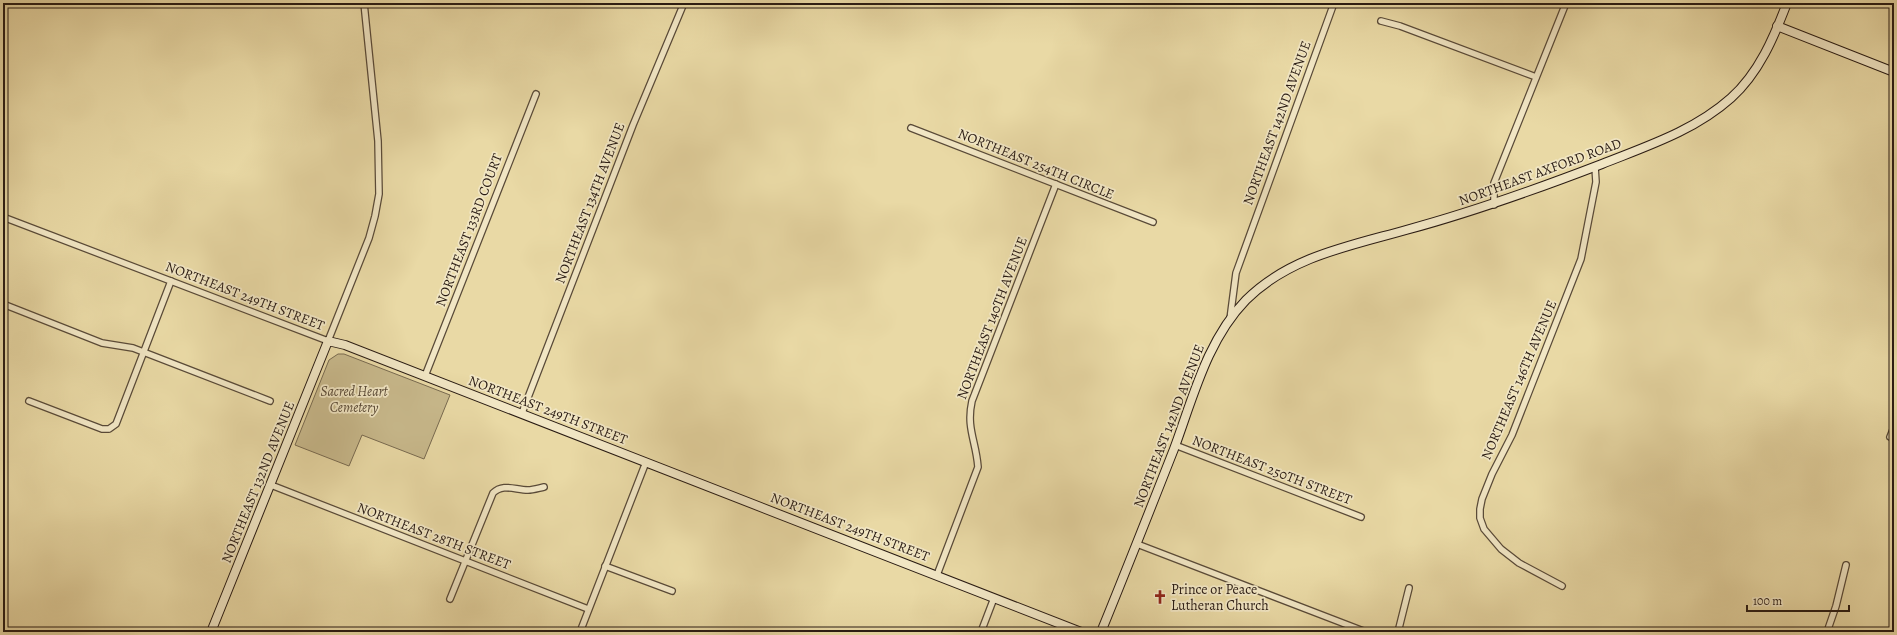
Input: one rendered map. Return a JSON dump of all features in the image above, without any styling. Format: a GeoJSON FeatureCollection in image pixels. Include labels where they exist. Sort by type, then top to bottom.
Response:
{"type":"FeatureCollection","features":[{"type":"Feature","properties":{"kind":"street"},"geometry":{"type":"LineString","coordinates":[[328,341],[369,238],[379,194],[378,141],[364,3]]}},
{"type":"Feature","properties":{"kind":"street","name":"NORTHEAST 134TH AVENUE"},"geometry":{"type":"LineString","coordinates":[[522,414],[633,125],[684,3]]}},
{"type":"Feature","properties":{"kind":"street","name":"NORTHEAST 142ND AVENUE"},"geometry":{"type":"LineString","coordinates":[[1101,632],[1137,544],[1206,363],[1230,319],[1236,274],[1334,3]]}},
{"type":"Feature","properties":{"kind":"street"},"geometry":{"type":"LineString","coordinates":[[1494,205],[1494,182],[1566,3]]}},
{"type":"Feature","properties":{"kind":"street","name":"NORTHEAST AXFORD ROAD"},"geometry":{"type":"LineString","coordinates":[[1230,319],[1258,290],[1279,274],[1317,255],[1494,205],[1678,134],[1711,114],[1733,96],[1752,73],[1772,37],[1787,3]]}},
{"type":"Feature","properties":{"kind":"street"},"geometry":{"type":"LineString","coordinates":[[1381,21],[1400,26],[1536,77]]}},
{"type":"Feature","properties":{"kind":"street"},"geometry":{"type":"LineString","coordinates":[[1779,23],[1894,72]]}},
{"type":"Feature","properties":{"kind":"street","name":"NORTHEAST 133RD COURT"},"geometry":{"type":"LineString","coordinates":[[424,376],[536,94]]}},
{"type":"Feature","properties":{"kind":"street","name":"NORTHEAST 254TH CIRCLE"},"geometry":{"type":"LineString","coordinates":[[911,128],[1153,222]]}},
{"type":"Feature","properties":{"kind":"street","name":"NORTHEAST 146TH AVENUE"},"geometry":{"type":"LineString","coordinates":[[1562,586],[1519,563],[1501,549],[1484,529],[1480,518],[1480,509],[1482,499],[1492,474],[1512,435],[1582,259],[1596,182],[1595,167]]}},
{"type":"Feature","properties":{"kind":"street","name":"NORTHEAST 140TH AVENUE"},"geometry":{"type":"LineString","coordinates":[[937,575],[978,467],[977,452],[970,427],[969,414],[972,401],[1056,184]]}},
{"type":"Feature","properties":{"kind":"street","name":"NORTHEAST 249TH STREET"},"geometry":{"type":"LineString","coordinates":[[3,217],[328,341],[345,345],[1081,632]]}},
{"type":"Feature","properties":{"kind":"street"},"geometry":{"type":"LineString","coordinates":[[29,401],[102,429],[109,429],[116,424],[171,282]]}},
{"type":"Feature","properties":{"kind":"street"},"geometry":{"type":"LineString","coordinates":[[3,304],[102,343],[125,346],[143,352],[270,401]]}},
{"type":"Feature","properties":{"kind":"street","name":"NORTHEAST 132ND AVENUE"},"geometry":{"type":"LineString","coordinates":[[211,632],[328,341]]}},
{"type":"Feature","properties":{"kind":"street"},"geometry":{"type":"LineString","coordinates":[[1890,438],[1894,426]]}},
{"type":"Feature","properties":{"kind":"street","name":"NORTHEAST 250TH STREET"},"geometry":{"type":"LineString","coordinates":[[1175,445],[1361,517]]}},
{"type":"Feature","properties":{"kind":"street"},"geometry":{"type":"LineString","coordinates":[[580,632],[646,462]]}},
{"type":"Feature","properties":{"kind":"street","name":"NORTHEAST 28TH STREET"},"geometry":{"type":"LineString","coordinates":[[271,485],[588,609]]}},
{"type":"Feature","properties":{"kind":"street"},"geometry":{"type":"LineString","coordinates":[[450,599],[492,496],[496,491],[505,487],[528,490],[544,487]]}},
{"type":"Feature","properties":{"kind":"street"},"geometry":{"type":"LineString","coordinates":[[1137,544],[1366,632]]}},
{"type":"Feature","properties":{"kind":"street"},"geometry":{"type":"LineString","coordinates":[[1827,632],[1836,606],[1846,565]]}},
{"type":"Feature","properties":{"kind":"street"},"geometry":{"type":"LineString","coordinates":[[606,566],[672,591]]}},
{"type":"Feature","properties":{"kind":"street"},"geometry":{"type":"LineString","coordinates":[[1398,632],[1409,588]]}},
{"type":"Feature","properties":{"kind":"street"},"geometry":{"type":"LineString","coordinates":[[981,632],[994,598]]}},
{"type":"Feature","properties":{"kind":"green space","name":"Sacred Heart Cemetery"},"geometry":{"type":"Polygon","coordinates":[[[338,354],[344,354],[450,395],[424,459],[362,435],[349,466],[295,445],[329,360],[338,354]]]}},
{"type":"Feature","properties":{"kind":"place","name":"Prince or Peace Lutheran Church"},"geometry":{"type":"Point","coordinates":[1160,597]}}]}
